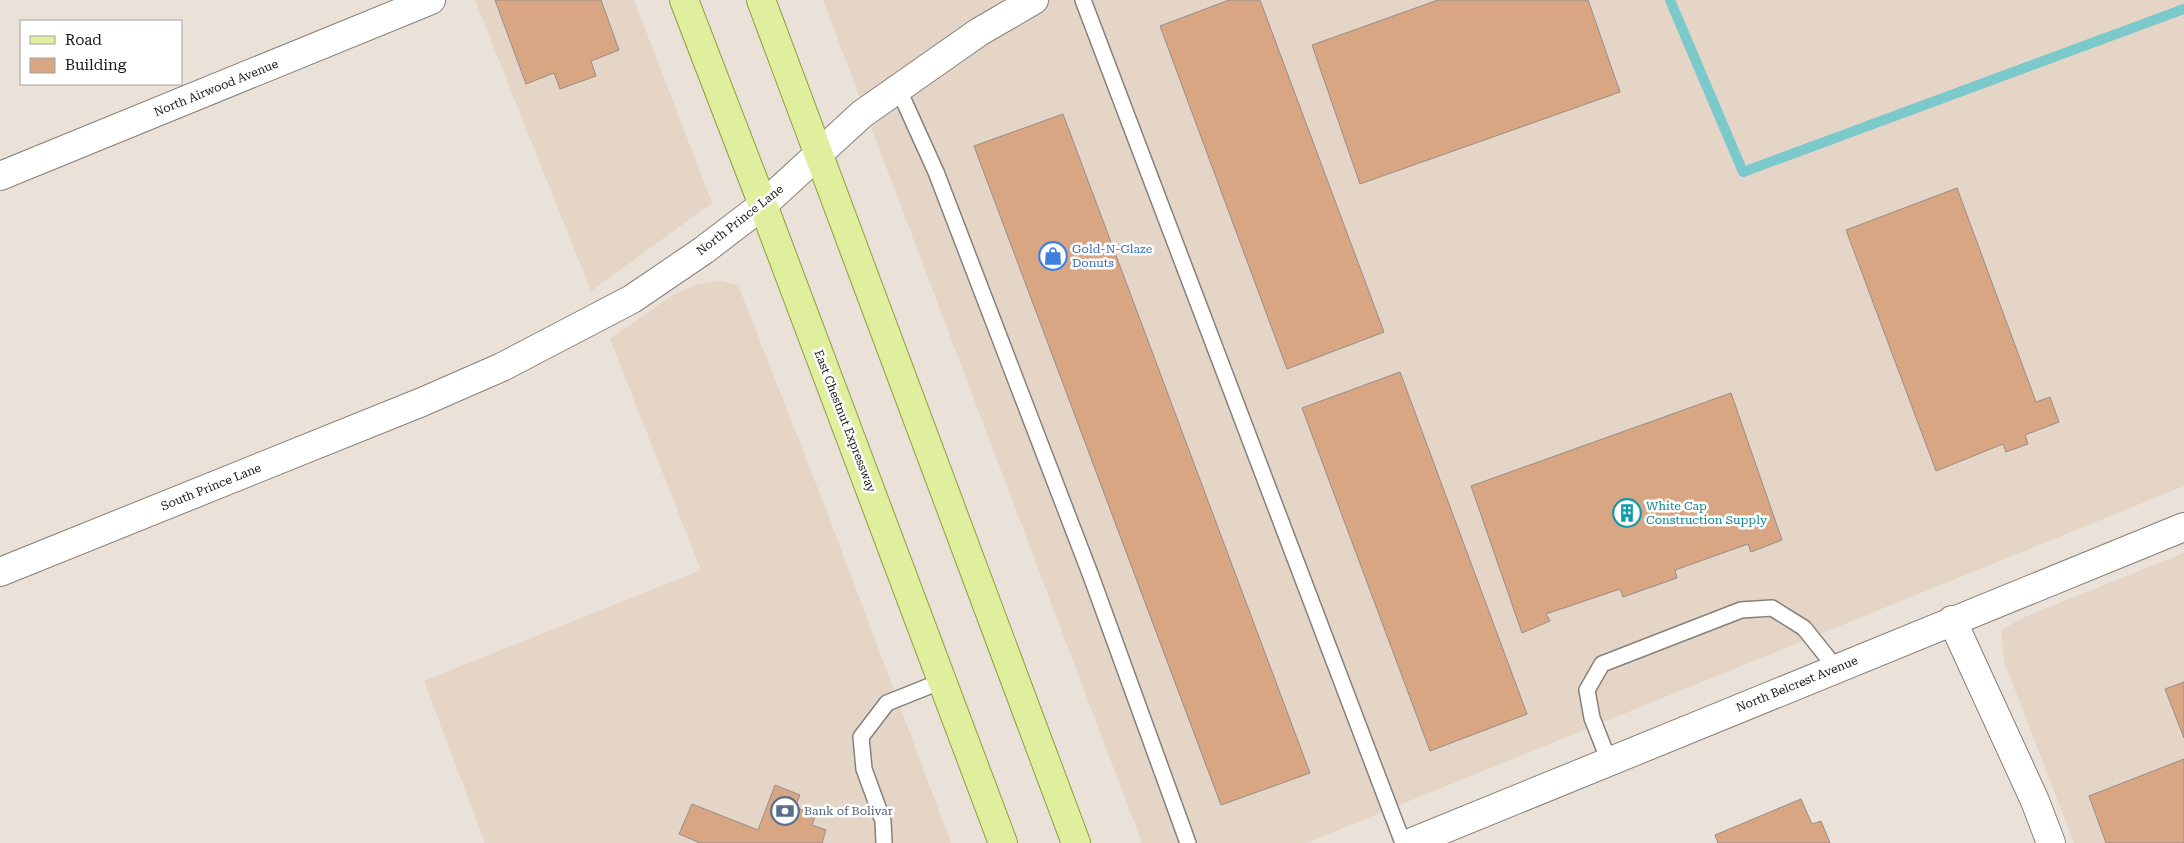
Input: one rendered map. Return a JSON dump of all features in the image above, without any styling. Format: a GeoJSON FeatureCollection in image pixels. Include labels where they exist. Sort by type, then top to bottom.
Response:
{"type":"FeatureCollection","features":[{"type":"Feature","properties":{"kind":"main road","name":"East Chestnut Expressway"},"geometry":{"type":"LineString","coordinates":[[684,0],[1003,843]]}},
{"type":"Feature","properties":{"kind":"main road"},"geometry":{"type":"LineString","coordinates":[[761,0],[1076,843]]}},
{"type":"Feature","properties":{"kind":"street","name":"North Airwood Avenue"},"geometry":{"type":"LineString","coordinates":[[0,176],[431,0]]}},
{"type":"Feature","properties":{"kind":"street","name":"North Prince Lane"},"geometry":{"type":"LineString","coordinates":[[422,402],[502,368],[632,299],[704,250],[763,205],[862,114],[979,32],[1031,1]]}},
{"type":"Feature","properties":{"kind":"street","name":"South Prince Lane"},"geometry":{"type":"LineString","coordinates":[[0,572],[422,402]]}},
{"type":"Feature","properties":{"kind":"street","name":"North Belcrest Avenue"},"geometry":{"type":"LineString","coordinates":[[1410,843],[1952,620],[2184,527]]}},
{"type":"Feature","properties":{"kind":"street"},"geometry":{"type":"LineString","coordinates":[[1952,620],[2036,801],[2051,843]]}},
{"type":"Feature","properties":{"kind":"lane"},"geometry":{"type":"LineString","coordinates":[[1083,0],[1403,843]]}},
{"type":"Feature","properties":{"kind":"lane"},"geometry":{"type":"LineString","coordinates":[[898,88],[950,208],[1091,576],[1188,843]]}},
{"type":"Feature","properties":{"kind":"lane"},"geometry":{"type":"LineString","coordinates":[[1609,761],[1592,718],[1587,690],[1602,664],[1741,610],[1772,608],[1804,628],[1836,668]]}},
{"type":"Feature","properties":{"kind":"lane"},"geometry":{"type":"LineString","coordinates":[[884,843],[883,820],[864,769],[860,738],[887,703],[942,681]]}},
{"type":"Feature","properties":{"kind":"shaded area"},"geometry":{"type":"Polygon","coordinates":[[[475,0],[634,0],[712,203],[591,291],[475,0]]]}},
{"type":"Feature","properties":{"kind":"shaded area"},"geometry":{"type":"Polygon","coordinates":[[[823,0],[2184,0],[2184,486],[1306,843],[1142,843],[823,0]]]}},
{"type":"Feature","properties":{"kind":"shaded area"},"geometry":{"type":"Polygon","coordinates":[[[720,281],[738,285],[829,517],[951,843],[485,843],[424,681],[701,570],[610,339],[674,294],[698,284],[720,281]]]}},
{"type":"Feature","properties":{"kind":"shaded area"},"geometry":{"type":"Polygon","coordinates":[[[2184,553],[2184,843],[2074,843],[2004,661],[2001,630],[2027,616],[2184,553]]]}},
{"type":"Feature","properties":{"kind":"building"},"geometry":{"type":"Polygon","coordinates":[[[495,0],[601,0],[619,50],[591,61],[596,76],[560,89],[554,73],[526,84],[495,0]]]}},
{"type":"Feature","properties":{"kind":"building"},"geometry":{"type":"Polygon","coordinates":[[[1229,0],[1260,0],[1384,332],[1287,369],[1160,26],[1229,0]]]}},
{"type":"Feature","properties":{"kind":"building"},"geometry":{"type":"Polygon","coordinates":[[[1438,0],[1588,0],[1620,92],[1360,184],[1312,45],[1438,0]]]}},
{"type":"Feature","properties":{"kind":"building"},"geometry":{"type":"Polygon","coordinates":[[[1063,114],[1310,773],[1221,805],[974,146],[1063,114]]]}},
{"type":"Feature","properties":{"kind":"building"},"geometry":{"type":"Polygon","coordinates":[[[1957,188],[2036,402],[2050,397],[2059,422],[2025,435],[2028,444],[2006,452],[2003,444],[1936,471],[1846,230],[1957,188]]]}},
{"type":"Feature","properties":{"kind":"building"},"geometry":{"type":"Polygon","coordinates":[[[1400,372],[1527,714],[1430,751],[1302,408],[1400,372]]]}},
{"type":"Feature","properties":{"kind":"building","name":"White Cap Construction Supply"},"geometry":{"type":"Polygon","coordinates":[[[1731,393],[1782,540],[1751,552],[1748,544],[1675,570],[1677,578],[1623,597],[1620,589],[1546,614],[1550,621],[1522,633],[1471,486],[1731,393]]]}},
{"type":"Feature","properties":{"kind":"building"},"geometry":{"type":"Polygon","coordinates":[[[2184,682],[2184,738],[2165,689],[2184,682]]]}},
{"type":"Feature","properties":{"kind":"building"},"geometry":{"type":"Polygon","coordinates":[[[2184,759],[2184,843],[2106,843],[2089,796],[2184,759]]]}},
{"type":"Feature","properties":{"kind":"building","name":"Bank of Bolivar"},"geometry":{"type":"Polygon","coordinates":[[[775,785],[800,795],[795,807],[816,815],[812,825],[826,830],[822,843],[700,843],[679,834],[692,804],[758,830],[775,785]]]}},
{"type":"Feature","properties":{"kind":"building"},"geometry":{"type":"Polygon","coordinates":[[[1801,799],[1812,824],[1821,821],[1830,843],[1718,843],[1715,835],[1801,799]]]}},
{"type":"Feature","properties":{"kind":"waterway"},"geometry":{"type":"LineString","coordinates":[[1670,0],[1743,172],[2184,9]]}},
{"type":"Feature","properties":{"kind":"place","name":"Gold-N-Glaze Donuts"},"geometry":{"type":"Point","coordinates":[1053,256]}},
{"type":"Feature","properties":{"kind":"place","name":"White Cap Construction Supply"},"geometry":{"type":"Point","coordinates":[1627,513]}},
{"type":"Feature","properties":{"kind":"place","name":"Bank of Bolivar"},"geometry":{"type":"Point","coordinates":[785,811]}}]}
